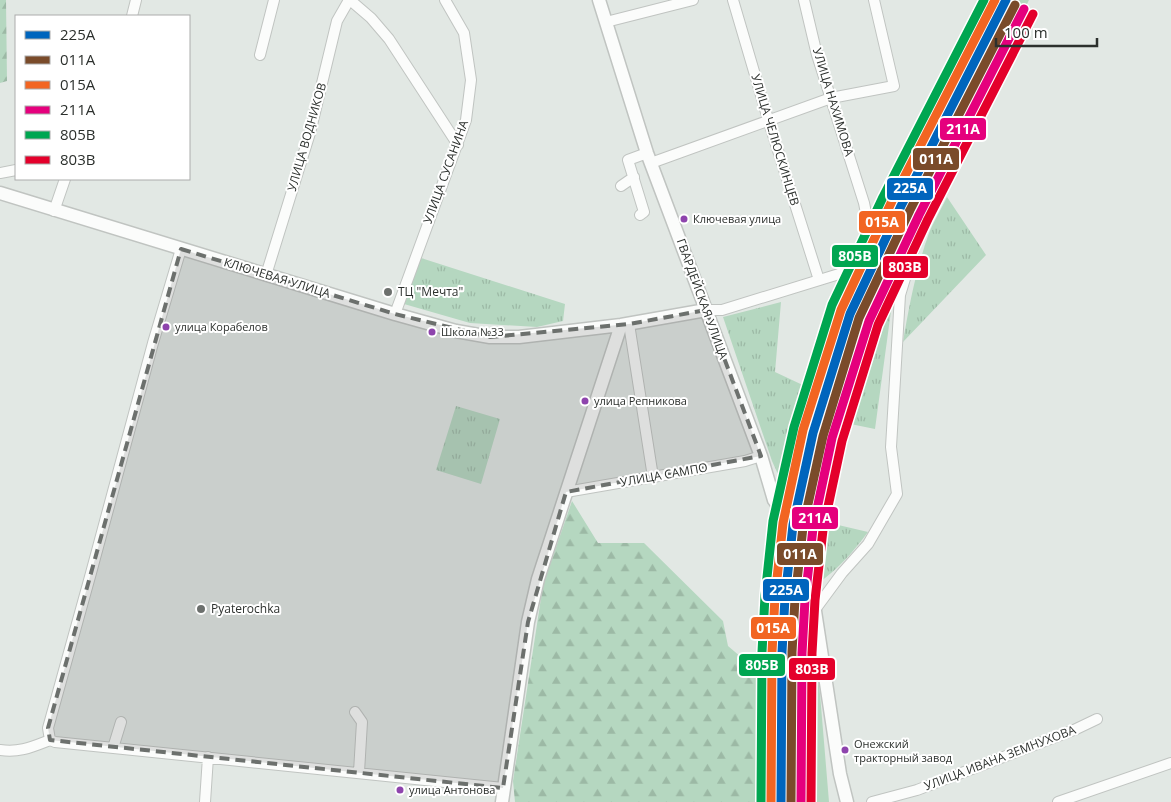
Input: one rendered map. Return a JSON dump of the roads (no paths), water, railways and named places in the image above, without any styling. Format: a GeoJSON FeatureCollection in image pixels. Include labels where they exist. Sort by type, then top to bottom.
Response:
{"type":"FeatureCollection","features":[{"type":"Feature","properties":{"kind":"main road","name":"ГВАРДЕЙСКАЯ УЛИЦА"},"geometry":{"type":"LineString","coordinates":[[599,0],[649,158],[761,456],[774,500],[789,522],[798,528],[805,546],[840,774],[847,802]]}},
{"type":"Feature","properties":{"kind":"main road","name":"КЛЮЧЕВАЯ УЛИЦА"},"geometry":{"type":"LineString","coordinates":[[0,193],[395,314],[456,331],[490,337],[519,337],[625,324],[706,310]]}},
{"type":"Feature","properties":{"kind":"main road"},"geometry":{"type":"LineString","coordinates":[[502,802],[528,622],[538,579],[566,492],[625,324]]}},
{"type":"Feature","properties":{"kind":"street"},"geometry":{"type":"LineString","coordinates":[[132,15],[136,0]]}},
{"type":"Feature","properties":{"kind":"street"},"geometry":{"type":"LineString","coordinates":[[260,55],[274,0]]}},
{"type":"Feature","properties":{"kind":"street"},"geometry":{"type":"LineString","coordinates":[[350,0],[371,18],[389,39],[458,145]]}},
{"type":"Feature","properties":{"kind":"street","name":"УЛИЦА ВОДНИКОВ"},"geometry":{"type":"LineString","coordinates":[[266,275],[310,133],[338,21],[350,0]]}},
{"type":"Feature","properties":{"kind":"street","name":"УЛИЦА СУСАНИНА"},"geometry":{"type":"LineString","coordinates":[[395,314],[466,120],[471,80],[464,33],[445,0]]}},
{"type":"Feature","properties":{"kind":"street"},"geometry":{"type":"LineString","coordinates":[[606,22],[693,0]]}},
{"type":"Feature","properties":{"kind":"street","name":"УЛИЦА ЧЕЛЮСКИНЦЕВ"},"geometry":{"type":"LineString","coordinates":[[733,0],[819,280]]}},
{"type":"Feature","properties":{"kind":"street","name":"УЛИЦА НАХИМОВА"},"geometry":{"type":"LineString","coordinates":[[706,310],[722,310],[839,274],[852,265],[862,246],[868,223],[864,203],[817,55],[804,0]]}},
{"type":"Feature","properties":{"kind":"street"},"geometry":{"type":"LineString","coordinates":[[640,215],[644,212],[628,160],[649,158],[831,98],[894,86],[874,0]]}},
{"type":"Feature","properties":{"kind":"street"},"geometry":{"type":"LineString","coordinates":[[0,173],[15,170]]}},
{"type":"Feature","properties":{"kind":"street"},"geometry":{"type":"LineString","coordinates":[[814,611],[842,573],[868,544],[897,494],[892,447],[900,295],[921,226],[949,172]]}},
{"type":"Feature","properties":{"kind":"street"},"geometry":{"type":"LineString","coordinates":[[621,186],[634,177]]}},
{"type":"Feature","properties":{"kind":"street"},"geometry":{"type":"LineString","coordinates":[[54,210],[65,180]]}},
{"type":"Feature","properties":{"kind":"street"},"geometry":{"type":"LineString","coordinates":[[50,740],[48,728],[153,342],[182,249]]}},
{"type":"Feature","properties":{"kind":"street"},"geometry":{"type":"LineString","coordinates":[[625,324],[653,477]]}},
{"type":"Feature","properties":{"kind":"street","name":"УЛИЦА САМПО"},"geometry":{"type":"LineString","coordinates":[[566,492],[745,461],[761,456]]}},
{"type":"Feature","properties":{"kind":"street"},"geometry":{"type":"LineString","coordinates":[[355,712],[362,722],[359,772]]}},
{"type":"Feature","properties":{"kind":"street","name":"УЛИЦА ИВАНА ЗЕМНУХОВА"},"geometry":{"type":"LineString","coordinates":[[872,802],[917,790],[1074,730],[1097,719]]}},
{"type":"Feature","properties":{"kind":"street"},"geometry":{"type":"LineString","coordinates":[[113,748],[121,722]]}},
{"type":"Feature","properties":{"kind":"street"},"geometry":{"type":"LineString","coordinates":[[0,750],[13,752],[50,740],[503,788]]}},
{"type":"Feature","properties":{"kind":"street"},"geometry":{"type":"LineString","coordinates":[[205,802],[208,757]]}},
{"type":"Feature","properties":{"kind":"street"},"geometry":{"type":"LineString","coordinates":[[1058,802],[1171,763]]}},
{"type":"Feature","properties":{"kind":"place","name":"Ключевая улица"},"geometry":{"type":"Point","coordinates":[684,219]}},
{"type":"Feature","properties":{"kind":"place","name":"ТЦ \"Мечта\""},"geometry":{"type":"Point","coordinates":[388,292]}},
{"type":"Feature","properties":{"kind":"place","name":"улица Корабелов"},"geometry":{"type":"Point","coordinates":[166,327]}},
{"type":"Feature","properties":{"kind":"place","name":"Школа №33"},"geometry":{"type":"Point","coordinates":[432,332]}},
{"type":"Feature","properties":{"kind":"place","name":"улица Репникова"},"geometry":{"type":"Point","coordinates":[585,401]}},
{"type":"Feature","properties":{"kind":"place","name":"Pyaterochka"},"geometry":{"type":"Point","coordinates":[201,609]}},
{"type":"Feature","properties":{"kind":"place","name":"Онежский тракторный завод"},"geometry":{"type":"Point","coordinates":[845,750]}},
{"type":"Feature","properties":{"kind":"place","name":"улица Антонова"},"geometry":{"type":"Point","coordinates":[400,790]}}]}
